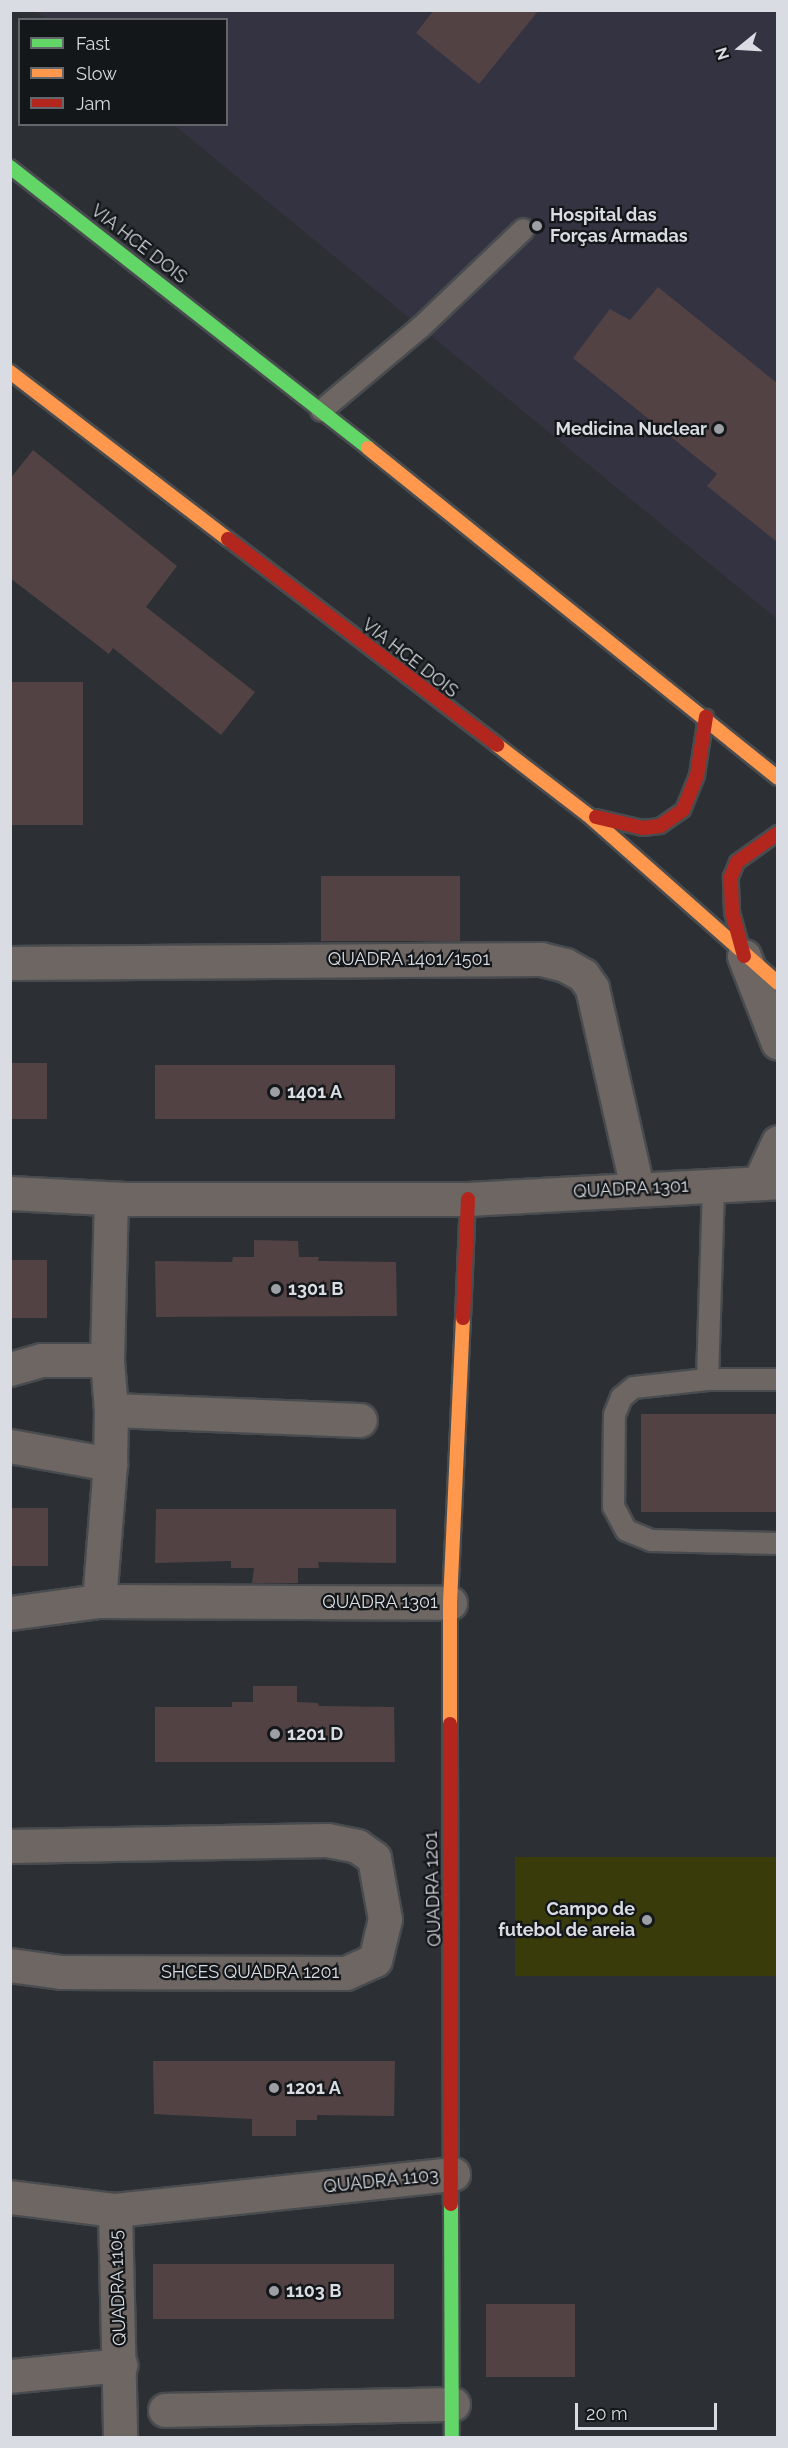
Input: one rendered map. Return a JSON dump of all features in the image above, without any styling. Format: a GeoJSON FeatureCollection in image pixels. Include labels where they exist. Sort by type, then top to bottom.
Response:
{"type":"FeatureCollection","features":[{"type":"Feature","properties":{"kind":"main road","name":"VIA HCE DOIS"},"geometry":{"type":"LineString","coordinates":[[10,167],[321,410],[589,627],[706,717],[777,778]]}},
{"type":"Feature","properties":{"kind":"main road","name":"VIA HCE DOIS"},"geometry":{"type":"LineString","coordinates":[[10,372],[588,815],[777,983]]}},
{"type":"Feature","properties":{"kind":"main road"},"geometry":{"type":"LineString","coordinates":[[588,815],[630,828],[660,826],[671,821],[683,810],[691,796],[706,717]]}},
{"type":"Feature","properties":{"kind":"main road"},"geometry":{"type":"LineString","coordinates":[[744,956],[732,912],[731,877],[737,862],[777,833]]}},
{"type":"Feature","properties":{"kind":"main road","name":"QUADRA 1301"},"geometry":{"type":"LineString","coordinates":[[450,1603],[468,1199]]}},
{"type":"Feature","properties":{"kind":"main road","name":"QUADRA 1201"},"geometry":{"type":"LineString","coordinates":[[450,1603],[453,2174]]}},
{"type":"Feature","properties":{"kind":"main road","name":"QUADRA 1103"},"geometry":{"type":"LineString","coordinates":[[452,2438],[453,2174]]}},
{"type":"Feature","properties":{"kind":"street"},"geometry":{"type":"LineString","coordinates":[[744,956],[777,1043]]}},
{"type":"Feature","properties":{"kind":"street","name":"QUADRA 1401/1501"},"geometry":{"type":"LineString","coordinates":[[10,963],[541,959],[565,965],[583,975],[592,988],[637,1188]]}},
{"type":"Feature","properties":{"kind":"street","name":"QUADRA 1301"},"geometry":{"type":"LineString","coordinates":[[10,1193],[111,1198],[468,1199],[768,1182],[777,1142]]}},
{"type":"Feature","properties":{"kind":"street"},"geometry":{"type":"LineString","coordinates":[[99,1601],[110,1464],[111,1410],[107,1360],[111,1198]]}},
{"type":"Feature","properties":{"kind":"street"},"geometry":{"type":"LineString","coordinates":[[10,1369],[42,1360],[107,1360]]}},
{"type":"Feature","properties":{"kind":"street"},"geometry":{"type":"LineString","coordinates":[[111,1410],[360,1420]]}},
{"type":"Feature","properties":{"kind":"street"},"geometry":{"type":"LineString","coordinates":[[10,1446],[110,1464]]}},
{"type":"Feature","properties":{"kind":"street","name":"QUADRA 1301"},"geometry":{"type":"LineString","coordinates":[[10,1613],[99,1601],[450,1603]]}},
{"type":"Feature","properties":{"kind":"street","name":"SHCES QUADRA 1201"},"geometry":{"type":"LineString","coordinates":[[10,1846],[337,1842],[357,1846],[374,1858],[385,1919],[375,1960],[346,1973],[61,1972],[10,1965]]}},
{"type":"Feature","properties":{"kind":"street","name":"QUADRA 1103"},"geometry":{"type":"LineString","coordinates":[[116,2210],[453,2174]]}},
{"type":"Feature","properties":{"kind":"street","name":"QUADRA 1105"},"geometry":{"type":"LineString","coordinates":[[10,2197],[116,2210],[120,2438]]}},
{"type":"Feature","properties":{"kind":"street","name":"QUADRA 1105"},"geometry":{"type":"LineString","coordinates":[[10,2376],[120,2365]]}},
{"type":"Feature","properties":{"kind":"street"},"geometry":{"type":"LineString","coordinates":[[165,2410],[453,2404]]}},
{"type":"Feature","properties":{"kind":"lane"},"geometry":{"type":"LineString","coordinates":[[321,410],[420,327],[523,229]]}},
{"type":"Feature","properties":{"kind":"lane"},"geometry":{"type":"LineString","coordinates":[[707,1379],[713,1185]]}},
{"type":"Feature","properties":{"kind":"lane"},"geometry":{"type":"LineString","coordinates":[[777,1379],[707,1379],[644,1384],[633,1387],[621,1397],[613,1432],[613,1506],[619,1523],[632,1533],[651,1540],[777,1543]]}},
{"type":"Feature","properties":{"kind":"shaded area","name":"Hospital das Forças Armadas"},"geometry":{"type":"Polygon","coordinates":[[[36,11],[777,11],[777,619],[175,126],[228,126],[228,18],[45,18],[36,11]]]}},
{"type":"Feature","properties":{"kind":"shaded area","name":"Campo de futebol de areia"},"geometry":{"type":"Polygon","coordinates":[[[515,1857],[777,1857],[777,1976],[515,1976],[515,1857]]]}},
{"type":"Feature","properties":{"kind":"building"},"geometry":{"type":"Polygon","coordinates":[[[434,10],[539,10],[479,84],[416,33],[434,10]]]}},
{"type":"Feature","properties":{"kind":"building","name":"Medicina Nuclear"},"geometry":{"type":"Polygon","coordinates":[[[658,287],[777,383],[777,542],[707,486],[717,474],[573,358],[610,309],[630,320],[658,287]]]}},
{"type":"Feature","properties":{"kind":"building"},"geometry":{"type":"Polygon","coordinates":[[[33,450],[177,566],[146,607],[255,692],[221,735],[113,648],[109,654],[10,578],[10,479],[33,450]]]}},
{"type":"Feature","properties":{"kind":"building"},"geometry":{"type":"Polygon","coordinates":[[[10,682],[83,682],[83,825],[10,825],[10,682]]]}},
{"type":"Feature","properties":{"kind":"building"},"geometry":{"type":"Polygon","coordinates":[[[321,876],[460,876],[460,941],[321,941],[321,876]]]}},
{"type":"Feature","properties":{"kind":"building"},"geometry":{"type":"Polygon","coordinates":[[[10,1063],[47,1063],[47,1119],[10,1119],[10,1063]]]}},
{"type":"Feature","properties":{"kind":"building","name":"1401 A"},"geometry":{"type":"Polygon","coordinates":[[[155,1065],[395,1065],[395,1119],[155,1119],[155,1065]]]}},
{"type":"Feature","properties":{"kind":"building","name":"1301 B"},"geometry":{"type":"Polygon","coordinates":[[[254,1240],[298,1241],[299,1257],[319,1257],[318,1261],[396,1262],[397,1316],[156,1317],[155,1261],[232,1262],[233,1257],[254,1257],[254,1240]]]}},
{"type":"Feature","properties":{"kind":"building"},"geometry":{"type":"Polygon","coordinates":[[[10,1260],[47,1260],[47,1318],[10,1318],[10,1260]]]}},
{"type":"Feature","properties":{"kind":"building"},"geometry":{"type":"Polygon","coordinates":[[[641,1414],[777,1414],[777,1512],[641,1512],[641,1414]]]}},
{"type":"Feature","properties":{"kind":"building"},"geometry":{"type":"Polygon","coordinates":[[[10,1508],[48,1508],[48,1566],[10,1566],[10,1508]]]}},
{"type":"Feature","properties":{"kind":"building"},"geometry":{"type":"Polygon","coordinates":[[[156,1509],[396,1509],[396,1563],[318,1562],[319,1568],[298,1568],[298,1583],[252,1583],[254,1568],[231,1568],[231,1561],[155,1563],[156,1509]]]}},
{"type":"Feature","properties":{"kind":"building","name":"1201 D"},"geometry":{"type":"Polygon","coordinates":[[[253,1686],[297,1686],[297,1702],[318,1703],[319,1706],[394,1707],[395,1762],[155,1762],[155,1707],[232,1707],[232,1702],[253,1702],[253,1686]]]}},
{"type":"Feature","properties":{"kind":"building","name":"1201 A"},"geometry":{"type":"Polygon","coordinates":[[[153,2061],[395,2061],[394,2116],[317,2115],[317,2120],[296,2120],[296,2136],[252,2136],[252,2119],[154,2114],[153,2061]]]}},
{"type":"Feature","properties":{"kind":"building","name":"1103 B"},"geometry":{"type":"Polygon","coordinates":[[[153,2264],[394,2264],[394,2319],[153,2319],[153,2264]]]}},
{"type":"Feature","properties":{"kind":"building"},"geometry":{"type":"Polygon","coordinates":[[[486,2304],[575,2304],[575,2377],[486,2377],[486,2304]]]}},
{"type":"Feature","properties":{"kind":"traffic: fast"},"geometry":{"type":"LineString","coordinates":[[10,167],[368,448]]}},
{"type":"Feature","properties":{"kind":"traffic: fast"},"geometry":{"type":"LineString","coordinates":[[451,2204],[452,2438]]}},
{"type":"Feature","properties":{"kind":"traffic: slow"},"geometry":{"type":"LineString","coordinates":[[10,372],[228,539]]}},
{"type":"Feature","properties":{"kind":"traffic: slow"},"geometry":{"type":"LineString","coordinates":[[368,448],[778,778]]}},
{"type":"Feature","properties":{"kind":"traffic: slow"},"geometry":{"type":"LineString","coordinates":[[497,745],[588,815],[778,983]]}},
{"type":"Feature","properties":{"kind":"traffic: slow"},"geometry":{"type":"LineString","coordinates":[[450,1724],[450,1603],[463,1318]]}},
{"type":"Feature","properties":{"kind":"traffic: jam"},"geometry":{"type":"LineString","coordinates":[[228,539],[497,745]]}},
{"type":"Feature","properties":{"kind":"traffic: jam"},"geometry":{"type":"LineString","coordinates":[[596,817],[643,828],[660,826],[683,810],[697,775],[706,717]]}},
{"type":"Feature","properties":{"kind":"traffic: jam"},"geometry":{"type":"LineString","coordinates":[[744,956],[732,912],[731,877],[737,862],[778,833]]}},
{"type":"Feature","properties":{"kind":"traffic: jam"},"geometry":{"type":"LineString","coordinates":[[463,1318],[468,1199]]}},
{"type":"Feature","properties":{"kind":"traffic: jam"},"geometry":{"type":"LineString","coordinates":[[450,1724],[451,2204]]}},
{"type":"Feature","properties":{"kind":"place","name":"Hospital das Forças Armadas"},"geometry":{"type":"Point","coordinates":[537,226]}},
{"type":"Feature","properties":{"kind":"place","name":"Medicina Nuclear"},"geometry":{"type":"Point","coordinates":[719,429]}},
{"type":"Feature","properties":{"kind":"place","name":"1401 A"},"geometry":{"type":"Point","coordinates":[275,1092]}},
{"type":"Feature","properties":{"kind":"place","name":"1301 B"},"geometry":{"type":"Point","coordinates":[276,1289]}},
{"type":"Feature","properties":{"kind":"place","name":"1201 D"},"geometry":{"type":"Point","coordinates":[275,1734]}},
{"type":"Feature","properties":{"kind":"place","name":"Campo de futebol de areia"},"geometry":{"type":"Point","coordinates":[647,1920]}},
{"type":"Feature","properties":{"kind":"place","name":"1201 A"},"geometry":{"type":"Point","coordinates":[274,2088]}},
{"type":"Feature","properties":{"kind":"place","name":"1103 B"},"geometry":{"type":"Point","coordinates":[274,2291]}}]}
